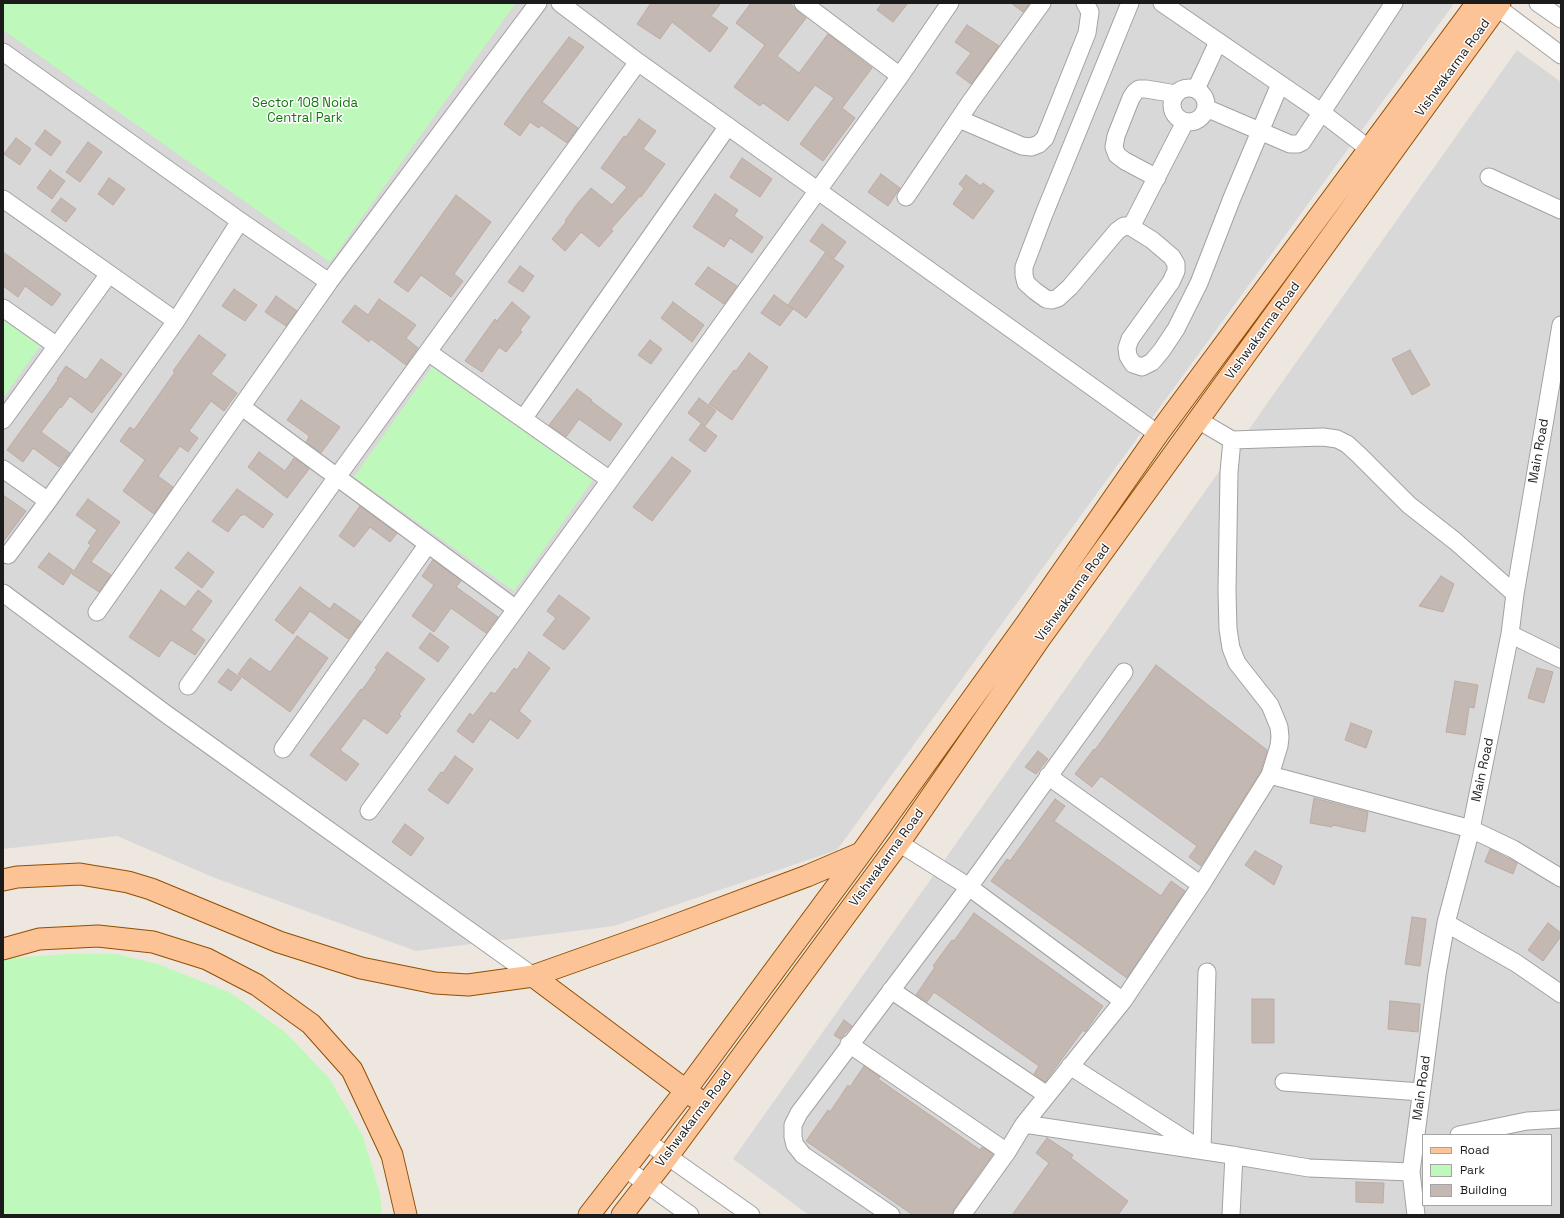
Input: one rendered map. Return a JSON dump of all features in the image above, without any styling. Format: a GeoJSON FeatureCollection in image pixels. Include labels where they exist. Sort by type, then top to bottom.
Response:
{"type":"FeatureCollection","features":[{"type":"Feature","properties":{"kind":"main road","name":"Vishwakarma Road"},"geometry":{"type":"LineString","coordinates":[[590,1215],[686,1090],[862,852],[1026,624],[1158,434],[1369,149],[1491,4]]}},
{"type":"Feature","properties":{"kind":"main road","name":"Vishwakarma Road"},"geometry":{"type":"LineString","coordinates":[[622,1215],[668,1156],[898,843],[1041,637],[1198,420],[1491,4]]}},
{"type":"Feature","properties":{"kind":"main road"},"geometry":{"type":"LineString","coordinates":[[1088,536],[1105,550]]}},
{"type":"Feature","properties":{"kind":"main road"},"geometry":{"type":"LineString","coordinates":[[3,880],[80,874],[128,882],[151,889],[280,942],[361,968],[428,982],[468,985],[533,976],[793,882],[862,852]]}},
{"type":"Feature","properties":{"kind":"main road"},"geometry":{"type":"LineString","coordinates":[[3,949],[39,939],[98,936],[153,942],[207,959],[257,985],[311,1024],[352,1070],[392,1155],[406,1215]]}},
{"type":"Feature","properties":{"kind":"main road"},"geometry":{"type":"LineString","coordinates":[[533,976],[686,1090],[705,1106]]}},
{"type":"Feature","properties":{"kind":"street"},"geometry":{"type":"LineString","coordinates":[[97,612],[329,282],[538,3]]}},
{"type":"Feature","properties":{"kind":"street"},"geometry":{"type":"LineString","coordinates":[[560,3],[638,62],[1158,434]]}},
{"type":"Feature","properties":{"kind":"street"},"geometry":{"type":"LineString","coordinates":[[803,3],[900,76]]}},
{"type":"Feature","properties":{"kind":"street"},"geometry":{"type":"LineString","coordinates":[[369,811],[610,480],[900,76],[950,3]]}},
{"type":"Feature","properties":{"kind":"street"},"geometry":{"type":"LineString","coordinates":[[906,197],[959,119],[1042,3]]}},
{"type":"Feature","properties":{"kind":"street"},"geometry":{"type":"LineString","coordinates":[[959,119],[1022,146],[1031,147],[1039,144],[1045,138],[1087,33],[1090,12],[1085,3]]}},
{"type":"Feature","properties":{"kind":"street"},"geometry":{"type":"LineString","coordinates":[[1130,3],[1024,267],[1024,275],[1026,283],[1046,299],[1052,300],[1058,298],[1070,287],[1117,230],[1124,226],[1131,227],[1152,240],[1172,257],[1176,264],[1176,271],[1171,282],[1130,339],[1128,356],[1133,364],[1142,367],[1152,362],[1176,329],[1199,284],[1280,84]]}},
{"type":"Feature","properties":{"kind":"street"},"geometry":{"type":"LineString","coordinates":[[1206,108],[1290,144],[1298,144],[1302,142],[1394,3]]}},
{"type":"Feature","properties":{"kind":"street"},"geometry":{"type":"LineString","coordinates":[[1538,3],[1561,19]]}},
{"type":"Feature","properties":{"kind":"street"},"geometry":{"type":"LineString","coordinates":[[1491,4],[1561,55]]}},
{"type":"Feature","properties":{"kind":"street"},"geometry":{"type":"LineString","coordinates":[[1171,6],[1218,42],[1322,112],[1369,149]]}},
{"type":"Feature","properties":{"kind":"street"},"geometry":{"type":"LineString","coordinates":[[1196,89],[1218,42]]}},
{"type":"Feature","properties":{"kind":"street"},"geometry":{"type":"LineString","coordinates":[[3,52],[240,221],[329,282]]}},
{"type":"Feature","properties":{"kind":"street"},"geometry":{"type":"LineString","coordinates":[[188,686],[337,477],[638,62]]}},
{"type":"Feature","properties":{"kind":"street"},"geometry":{"type":"LineString","coordinates":[[1185,88],[1196,89],[1204,97],[1206,108],[1204,113],[1196,121],[1185,122],[1176,115],[1172,105],[1176,94],[1185,88]]}},
{"type":"Feature","properties":{"kind":"street"},"geometry":{"type":"LineString","coordinates":[[1157,178],[1125,161],[1117,155],[1114,147],[1116,136],[1131,98],[1139,89],[1176,94]]}},
{"type":"Feature","properties":{"kind":"street"},"geometry":{"type":"LineString","coordinates":[[1131,227],[1185,122]]}},
{"type":"Feature","properties":{"kind":"street"},"geometry":{"type":"LineString","coordinates":[[523,418],[728,126]]}},
{"type":"Feature","properties":{"kind":"street"},"geometry":{"type":"LineString","coordinates":[[1489,177],[1561,210]]}},
{"type":"Feature","properties":{"kind":"street"},"geometry":{"type":"LineString","coordinates":[[3,199],[176,321]]}},
{"type":"Feature","properties":{"kind":"street"},"geometry":{"type":"LineString","coordinates":[[8,555],[48,502],[176,321],[240,221]]}},
{"type":"Feature","properties":{"kind":"street"},"geometry":{"type":"LineString","coordinates":[[3,420],[109,274]]}},
{"type":"Feature","properties":{"kind":"street"},"geometry":{"type":"LineString","coordinates":[[3,308],[57,346]]}},
{"type":"Feature","properties":{"kind":"street","name":"Main Road"},"geometry":{"type":"LineString","coordinates":[[1416,1215],[1411,1172],[1418,1144],[1421,1092],[1437,974],[1446,923],[1470,829],[1510,634],[1515,594],[1561,325]]}},
{"type":"Feature","properties":{"kind":"street"},"geometry":{"type":"LineString","coordinates":[[428,352],[610,480]]}},
{"type":"Feature","properties":{"kind":"street"},"geometry":{"type":"LineString","coordinates":[[242,407],[516,609]]}},
{"type":"Feature","properties":{"kind":"street"},"geometry":{"type":"LineString","coordinates":[[1198,420],[1232,440],[1323,437],[1337,439],[1347,444],[1409,505],[1455,541],[1515,594]]}},
{"type":"Feature","properties":{"kind":"street"},"geometry":{"type":"LineString","coordinates":[[962,1215],[1007,1152],[1024,1124],[1123,1001],[1201,885],[1270,775],[1279,746],[1279,728],[1270,705],[1237,662],[1231,648],[1228,629],[1228,472],[1232,440]]}},
{"type":"Feature","properties":{"kind":"street"},"geometry":{"type":"LineString","coordinates":[[3,469],[48,502]]}},
{"type":"Feature","properties":{"kind":"street"},"geometry":{"type":"LineString","coordinates":[[283,749],[428,544]]}},
{"type":"Feature","properties":{"kind":"street"},"geometry":{"type":"LineString","coordinates":[[3,593],[166,714],[533,976]]}},
{"type":"Feature","properties":{"kind":"street"},"geometry":{"type":"LineString","coordinates":[[1510,634],[1561,658]]}},
{"type":"Feature","properties":{"kind":"street"},"geometry":{"type":"LineString","coordinates":[[891,1215],[803,1155],[795,1145],[792,1137],[793,1125],[799,1113],[849,1044],[892,990],[969,887],[1124,672]]}},
{"type":"Feature","properties":{"kind":"street"},"geometry":{"type":"LineString","coordinates":[[1270,775],[1470,829],[1513,849],[1561,878]]}},
{"type":"Feature","properties":{"kind":"street"},"geometry":{"type":"LineString","coordinates":[[1048,776],[1201,885]]}},
{"type":"Feature","properties":{"kind":"street"},"geometry":{"type":"LineString","coordinates":[[898,843],[969,887],[1123,1001]]}},
{"type":"Feature","properties":{"kind":"street"},"geometry":{"type":"LineString","coordinates":[[1446,923],[1516,963],[1561,994]]}},
{"type":"Feature","properties":{"kind":"street"},"geometry":{"type":"LineString","coordinates":[[1202,1150],[1207,972]]}},
{"type":"Feature","properties":{"kind":"street"},"geometry":{"type":"LineString","coordinates":[[892,990],[1046,1095]]}},
{"type":"Feature","properties":{"kind":"street"},"geometry":{"type":"LineString","coordinates":[[849,1044],[1007,1152]]}},
{"type":"Feature","properties":{"kind":"street"},"geometry":{"type":"LineString","coordinates":[[1070,1066],[1202,1150]]}},
{"type":"Feature","properties":{"kind":"street"},"geometry":{"type":"LineString","coordinates":[[1284,1082],[1421,1092]]}},
{"type":"Feature","properties":{"kind":"street"},"geometry":{"type":"LineString","coordinates":[[1465,1134],[1527,1121],[1561,1119]]}},
{"type":"Feature","properties":{"kind":"street"},"geometry":{"type":"LineString","coordinates":[[1024,1124],[1202,1150],[1309,1168],[1411,1172]]}},
{"type":"Feature","properties":{"kind":"street"},"geometry":{"type":"LineString","coordinates":[[646,1141],[751,1215]]}},
{"type":"Feature","properties":{"kind":"street"},"geometry":{"type":"LineString","coordinates":[[1231,1215],[1234,1155]]}},
{"type":"Feature","properties":{"kind":"street"},"geometry":{"type":"LineString","coordinates":[[625,1168],[690,1215]]}},
{"type":"Feature","properties":{"kind":"shaded area"},"geometry":{"type":"Polygon","coordinates":[[[3,3],[1450,3],[1453,5],[837,850],[614,926],[416,951],[215,878],[117,836],[3,849],[3,3]]]}},
{"type":"Feature","properties":{"kind":"shaded area"},"geometry":{"type":"Polygon","coordinates":[[[1517,50],[1561,82],[1561,1215],[809,1215],[733,1159],[1517,50]]]}},
{"type":"Feature","properties":{"kind":"green space","name":"Sector 108 Noida Central Park"},"geometry":{"type":"Polygon","coordinates":[[[3,3],[515,4],[330,262],[3,30],[3,3]]]}},
{"type":"Feature","properties":{"kind":"green space"},"geometry":{"type":"Polygon","coordinates":[[[3,320],[40,346],[3,398],[3,320]]]}},
{"type":"Feature","properties":{"kind":"green space"},"geometry":{"type":"Polygon","coordinates":[[[432,367],[593,480],[514,591],[354,477],[432,367]]]}},
{"type":"Feature","properties":{"kind":"green space"},"geometry":{"type":"Polygon","coordinates":[[[67,954],[116,954],[158,964],[231,993],[285,1032],[329,1078],[363,1136],[380,1194],[382,1215],[3,1215],[3,961],[11,958],[67,954]]]}},
{"type":"Feature","properties":{"kind":"building"},"geometry":{"type":"Polygon","coordinates":[[[651,3],[721,3],[711,16],[728,28],[710,52],[672,22],[660,39],[637,24],[651,3]]]}},
{"type":"Feature","properties":{"kind":"building"},"geometry":{"type":"Polygon","coordinates":[[[751,3],[790,3],[806,18],[777,56],[799,73],[828,34],[872,68],[842,108],[855,118],[823,161],[800,144],[834,98],[815,85],[788,121],[763,103],[760,106],[734,87],[765,45],[736,23],[751,3]]]}},
{"type":"Feature","properties":{"kind":"building"},"geometry":{"type":"Polygon","coordinates":[[[882,3],[908,3],[893,22],[877,10],[882,3]]]}},
{"type":"Feature","properties":{"kind":"building"},"geometry":{"type":"Polygon","coordinates":[[[1011,3],[1030,3],[1023,12],[1011,3]]]}},
{"type":"Feature","properties":{"kind":"building"},"geometry":{"type":"Polygon","coordinates":[[[967,25],[999,46],[971,84],[956,73],[971,53],[955,42],[967,25]]]}},
{"type":"Feature","properties":{"kind":"building"},"geometry":{"type":"Polygon","coordinates":[[[569,37],[584,47],[542,102],[578,128],[567,143],[541,125],[539,128],[530,122],[520,136],[504,124],[569,37]]]}},
{"type":"Feature","properties":{"kind":"building"},"geometry":{"type":"Polygon","coordinates":[[[639,119],[656,131],[643,149],[665,164],[641,197],[640,196],[611,229],[613,231],[599,247],[581,232],[565,251],[552,239],[566,222],[565,221],[577,204],[591,188],[612,205],[627,187],[601,168],[624,136],[626,137],[639,119]]]}},
{"type":"Feature","properties":{"kind":"building"},"geometry":{"type":"Polygon","coordinates":[[[45,130],[61,142],[51,156],[35,144],[45,130]]]}},
{"type":"Feature","properties":{"kind":"building"},"geometry":{"type":"Polygon","coordinates":[[[16,138],[31,149],[20,165],[4,154],[16,138]]]}},
{"type":"Feature","properties":{"kind":"building"},"geometry":{"type":"Polygon","coordinates":[[[88,142],[102,152],[80,182],[66,172],[88,142]]]}},
{"type":"Feature","properties":{"kind":"building"},"geometry":{"type":"Polygon","coordinates":[[[742,158],[772,179],[760,197],[730,177],[742,158]]]}},
{"type":"Feature","properties":{"kind":"building"},"geometry":{"type":"Polygon","coordinates":[[[50,170],[65,181],[52,199],[37,188],[50,170]]]}},
{"type":"Feature","properties":{"kind":"building"},"geometry":{"type":"Polygon","coordinates":[[[881,174],[900,188],[888,206],[868,192],[881,174]]]}},
{"type":"Feature","properties":{"kind":"building"},"geometry":{"type":"Polygon","coordinates":[[[966,175],[981,186],[983,183],[994,191],[973,219],[953,204],[964,188],[959,184],[966,175]]]}},
{"type":"Feature","properties":{"kind":"building"},"geometry":{"type":"Polygon","coordinates":[[[109,178],[125,189],[113,205],[98,194],[109,178]]]}},
{"type":"Feature","properties":{"kind":"building"},"geometry":{"type":"Polygon","coordinates":[[[715,194],[738,210],[734,216],[763,237],[752,253],[730,238],[724,247],[693,227],[715,194]]]}},
{"type":"Feature","properties":{"kind":"building"},"geometry":{"type":"Polygon","coordinates":[[[456,195],[491,222],[454,274],[463,281],[451,297],[421,275],[408,292],[394,282],[456,195]]]}},
{"type":"Feature","properties":{"kind":"building"},"geometry":{"type":"Polygon","coordinates":[[[61,198],[76,209],[66,222],[51,211],[61,198]]]}},
{"type":"Feature","properties":{"kind":"building"},"geometry":{"type":"Polygon","coordinates":[[[822,224],[846,242],[834,258],[810,241],[822,224]]]}},
{"type":"Feature","properties":{"kind":"building"},"geometry":{"type":"Polygon","coordinates":[[[3,252],[61,294],[52,306],[25,286],[18,297],[3,286],[3,252]]]}},
{"type":"Feature","properties":{"kind":"building"},"geometry":{"type":"Polygon","coordinates":[[[825,253],[844,266],[806,318],[788,305],[825,253]]]}},
{"type":"Feature","properties":{"kind":"building"},"geometry":{"type":"Polygon","coordinates":[[[520,266],[534,276],[523,292],[508,282],[520,266]]]}},
{"type":"Feature","properties":{"kind":"building"},"geometry":{"type":"Polygon","coordinates":[[[708,267],[737,286],[724,304],[695,284],[708,267]]]}},
{"type":"Feature","properties":{"kind":"building"},"geometry":{"type":"Polygon","coordinates":[[[234,289],[257,305],[245,321],[222,306],[234,289]]]}},
{"type":"Feature","properties":{"kind":"building"},"geometry":{"type":"Polygon","coordinates":[[[774,295],[793,309],[780,326],[761,313],[774,295]]]}},
{"type":"Feature","properties":{"kind":"building"},"geometry":{"type":"Polygon","coordinates":[[[276,296],[297,311],[286,326],[265,312],[276,296]]]}},
{"type":"Feature","properties":{"kind":"building"},"geometry":{"type":"Polygon","coordinates":[[[379,299],[416,325],[406,338],[418,348],[406,365],[371,339],[369,342],[342,322],[355,305],[368,315],[379,299]]]}},
{"type":"Feature","properties":{"kind":"building"},"geometry":{"type":"Polygon","coordinates":[[[512,302],[530,317],[520,330],[522,332],[506,352],[499,347],[482,372],[465,361],[495,319],[497,321],[512,302]]]}},
{"type":"Feature","properties":{"kind":"building"},"geometry":{"type":"Polygon","coordinates":[[[673,302],[704,325],[692,342],[661,318],[673,302]]]}},
{"type":"Feature","properties":{"kind":"building"},"geometry":{"type":"Polygon","coordinates":[[[199,335],[226,355],[211,374],[237,393],[224,411],[211,401],[189,431],[198,438],[188,452],[180,446],[158,476],[173,487],[154,514],[123,491],[145,460],[120,441],[130,427],[134,430],[199,335]]]}},
{"type":"Feature","properties":{"kind":"building"},"geometry":{"type":"Polygon","coordinates":[[[650,340],[662,349],[651,364],[638,355],[650,340]]]}},
{"type":"Feature","properties":{"kind":"building"},"geometry":{"type":"Polygon","coordinates":[[[1410,350],[1430,385],[1412,395],[1392,359],[1410,350]]]}},
{"type":"Feature","properties":{"kind":"building"},"geometry":{"type":"Polygon","coordinates":[[[749,353],[768,367],[732,420],[709,404],[734,370],[736,371],[749,353]]]}},
{"type":"Feature","properties":{"kind":"building"},"geometry":{"type":"Polygon","coordinates":[[[101,359],[122,374],[92,413],[70,396],[41,432],[70,453],[59,467],[33,448],[23,462],[7,450],[58,380],[57,379],[66,366],[86,380],[101,359]]]}},
{"type":"Feature","properties":{"kind":"building"},"geometry":{"type":"Polygon","coordinates":[[[577,389],[622,424],[610,441],[579,419],[566,437],[549,425],[577,389]]]}},
{"type":"Feature","properties":{"kind":"building"},"geometry":{"type":"Polygon","coordinates":[[[699,398],[716,411],[705,426],[688,413],[699,398]]]}},
{"type":"Feature","properties":{"kind":"building"},"geometry":{"type":"Polygon","coordinates":[[[301,400],[340,427],[321,453],[306,442],[309,437],[308,435],[287,420],[301,400]]]}},
{"type":"Feature","properties":{"kind":"building"},"geometry":{"type":"Polygon","coordinates":[[[701,424],[717,436],[705,452],[689,440],[701,424]]]}},
{"type":"Feature","properties":{"kind":"building"},"geometry":{"type":"Polygon","coordinates":[[[259,452],[285,471],[294,458],[309,469],[287,498],[248,467],[259,452]]]}},
{"type":"Feature","properties":{"kind":"building"},"geometry":{"type":"Polygon","coordinates":[[[672,457],[691,471],[652,521],[633,507],[672,457]]]}},
{"type":"Feature","properties":{"kind":"building"},"geometry":{"type":"Polygon","coordinates":[[[237,489],[273,514],[263,528],[244,514],[242,516],[241,515],[228,532],[212,521],[237,489]]]}},
{"type":"Feature","properties":{"kind":"building"},"geometry":{"type":"Polygon","coordinates":[[[3,495],[26,511],[3,542],[3,495]]]}},
{"type":"Feature","properties":{"kind":"building"},"geometry":{"type":"Polygon","coordinates":[[[88,499],[120,522],[91,562],[111,575],[99,592],[72,574],[91,545],[88,543],[97,530],[76,515],[88,499]]]}},
{"type":"Feature","properties":{"kind":"building"},"geometry":{"type":"Polygon","coordinates":[[[360,506],[397,533],[390,542],[370,527],[354,547],[339,536],[360,506]]]}},
{"type":"Feature","properties":{"kind":"building"},"geometry":{"type":"Polygon","coordinates":[[[188,552],[214,572],[202,588],[175,568],[188,552]]]}},
{"type":"Feature","properties":{"kind":"building"},"geometry":{"type":"Polygon","coordinates":[[[49,553],[73,570],[63,585],[38,567],[49,553]]]}},
{"type":"Feature","properties":{"kind":"building"},"geometry":{"type":"Polygon","coordinates":[[[433,560],[461,581],[456,587],[498,617],[486,633],[451,608],[434,632],[412,616],[434,585],[422,576],[433,560]]]}},
{"type":"Feature","properties":{"kind":"building"},"geometry":{"type":"Polygon","coordinates":[[[1441,576],[1454,584],[1443,612],[1419,606],[1441,576]]]}},
{"type":"Feature","properties":{"kind":"building"},"geometry":{"type":"Polygon","coordinates":[[[300,587],[330,609],[334,603],[361,622],[348,639],[310,611],[293,634],[275,620],[300,587]]]}},
{"type":"Feature","properties":{"kind":"building"},"geometry":{"type":"Polygon","coordinates":[[[161,590],[185,607],[198,590],[212,601],[191,630],[205,640],[195,655],[171,640],[159,657],[129,637],[161,590]]]}},
{"type":"Feature","properties":{"kind":"building"},"geometry":{"type":"Polygon","coordinates":[[[559,595],[590,618],[564,650],[543,635],[556,618],[547,611],[559,595]]]}},
{"type":"Feature","properties":{"kind":"building"},"geometry":{"type":"Polygon","coordinates":[[[430,633],[449,647],[438,662],[419,648],[430,633]]]}},
{"type":"Feature","properties":{"kind":"building"},"geometry":{"type":"Polygon","coordinates":[[[297,636],[328,658],[290,712],[238,674],[250,658],[270,672],[297,636]]]}},
{"type":"Feature","properties":{"kind":"building"},"geometry":{"type":"Polygon","coordinates":[[[387,652],[425,679],[399,714],[401,716],[387,734],[364,718],[340,750],[359,764],[346,781],[310,755],[361,689],[362,690],[377,669],[375,668],[387,652]]]}},
{"type":"Feature","properties":{"kind":"building"},"geometry":{"type":"Polygon","coordinates":[[[529,652],[550,668],[519,711],[531,721],[518,739],[490,719],[473,743],[457,731],[470,713],[473,716],[491,692],[495,694],[514,668],[517,670],[529,652]]]}},
{"type":"Feature","properties":{"kind":"building"},"geometry":{"type":"Polygon","coordinates":[[[1156,665],[1267,750],[1261,771],[1201,866],[1189,857],[1197,846],[1101,776],[1092,787],[1075,774],[1094,749],[1095,750],[1156,665]]]}},
{"type":"Feature","properties":{"kind":"building"},"geometry":{"type":"Polygon","coordinates":[[[1537,668],[1553,672],[1544,703],[1528,698],[1537,668]]]}},
{"type":"Feature","properties":{"kind":"building"},"geometry":{"type":"Polygon","coordinates":[[[228,669],[241,678],[231,691],[218,682],[228,669]]]}},
{"type":"Feature","properties":{"kind":"building"},"geometry":{"type":"Polygon","coordinates":[[[1455,681],[1478,685],[1474,708],[1469,707],[1465,735],[1446,732],[1455,681]]]}},
{"type":"Feature","properties":{"kind":"building"},"geometry":{"type":"Polygon","coordinates":[[[1351,723],[1372,731],[1366,748],[1345,740],[1351,723]]]}},
{"type":"Feature","properties":{"kind":"building"},"geometry":{"type":"Polygon","coordinates":[[[1038,751],[1048,759],[1036,774],[1025,767],[1038,751]]]}},
{"type":"Feature","properties":{"kind":"building"},"geometry":{"type":"Polygon","coordinates":[[[455,756],[473,769],[448,804],[428,790],[455,756]]]}},
{"type":"Feature","properties":{"kind":"building"},"geometry":{"type":"Polygon","coordinates":[[[1314,798],[1368,812],[1365,832],[1333,825],[1332,827],[1310,823],[1314,798]]]}},
{"type":"Feature","properties":{"kind":"building"},"geometry":{"type":"Polygon","coordinates":[[[1055,799],[1065,806],[1054,821],[1161,896],[1171,881],[1185,891],[1127,978],[991,881],[1007,859],[1010,861],[1055,799]]]}},
{"type":"Feature","properties":{"kind":"building"},"geometry":{"type":"Polygon","coordinates":[[[405,824],[424,838],[411,856],[392,842],[405,824]]]}},
{"type":"Feature","properties":{"kind":"building"},"geometry":{"type":"Polygon","coordinates":[[[1490,849],[1517,863],[1513,874],[1485,862],[1490,849]]]}},
{"type":"Feature","properties":{"kind":"building"},"geometry":{"type":"Polygon","coordinates":[[[1255,851],[1282,866],[1274,885],[1245,865],[1255,851]]]}},
{"type":"Feature","properties":{"kind":"building"},"geometry":{"type":"Polygon","coordinates":[[[974,913],[1103,1006],[1085,1032],[1083,1030],[1045,1082],[1034,1074],[1039,1066],[934,992],[927,1002],[916,995],[935,967],[933,966],[952,940],[954,941],[974,913]]]}},
{"type":"Feature","properties":{"kind":"building"},"geometry":{"type":"Polygon","coordinates":[[[1412,917],[1426,919],[1420,966],[1405,964],[1412,917]]]}},
{"type":"Feature","properties":{"kind":"building"},"geometry":{"type":"Polygon","coordinates":[[[1548,923],[1561,933],[1561,936],[1543,961],[1528,950],[1548,923]]]}},
{"type":"Feature","properties":{"kind":"building"},"geometry":{"type":"Polygon","coordinates":[[[1252,999],[1274,999],[1274,1043],[1252,1043],[1252,999]]]}},
{"type":"Feature","properties":{"kind":"building"},"geometry":{"type":"Polygon","coordinates":[[[1390,1001],[1420,1004],[1418,1032],[1388,1029],[1390,1001]]]}},
{"type":"Feature","properties":{"kind":"building"},"geometry":{"type":"Polygon","coordinates":[[[844,1020],[852,1026],[840,1039],[834,1035],[844,1020]]]}},
{"type":"Feature","properties":{"kind":"building"},"geometry":{"type":"Polygon","coordinates":[[[864,1066],[880,1077],[878,1079],[980,1150],[982,1147],[993,1154],[954,1209],[952,1215],[913,1215],[806,1141],[828,1110],[830,1112],[848,1085],[850,1087],[864,1066]]]}},
{"type":"Feature","properties":{"kind":"building"},"geometry":{"type":"Polygon","coordinates":[[[1047,1138],[1073,1155],[1071,1158],[1128,1201],[1118,1215],[1012,1215],[1049,1163],[1036,1153],[1047,1138]]]}},
{"type":"Feature","properties":{"kind":"building"},"geometry":{"type":"Polygon","coordinates":[[[1356,1182],[1384,1183],[1383,1203],[1356,1202],[1356,1182]]]}}]}
